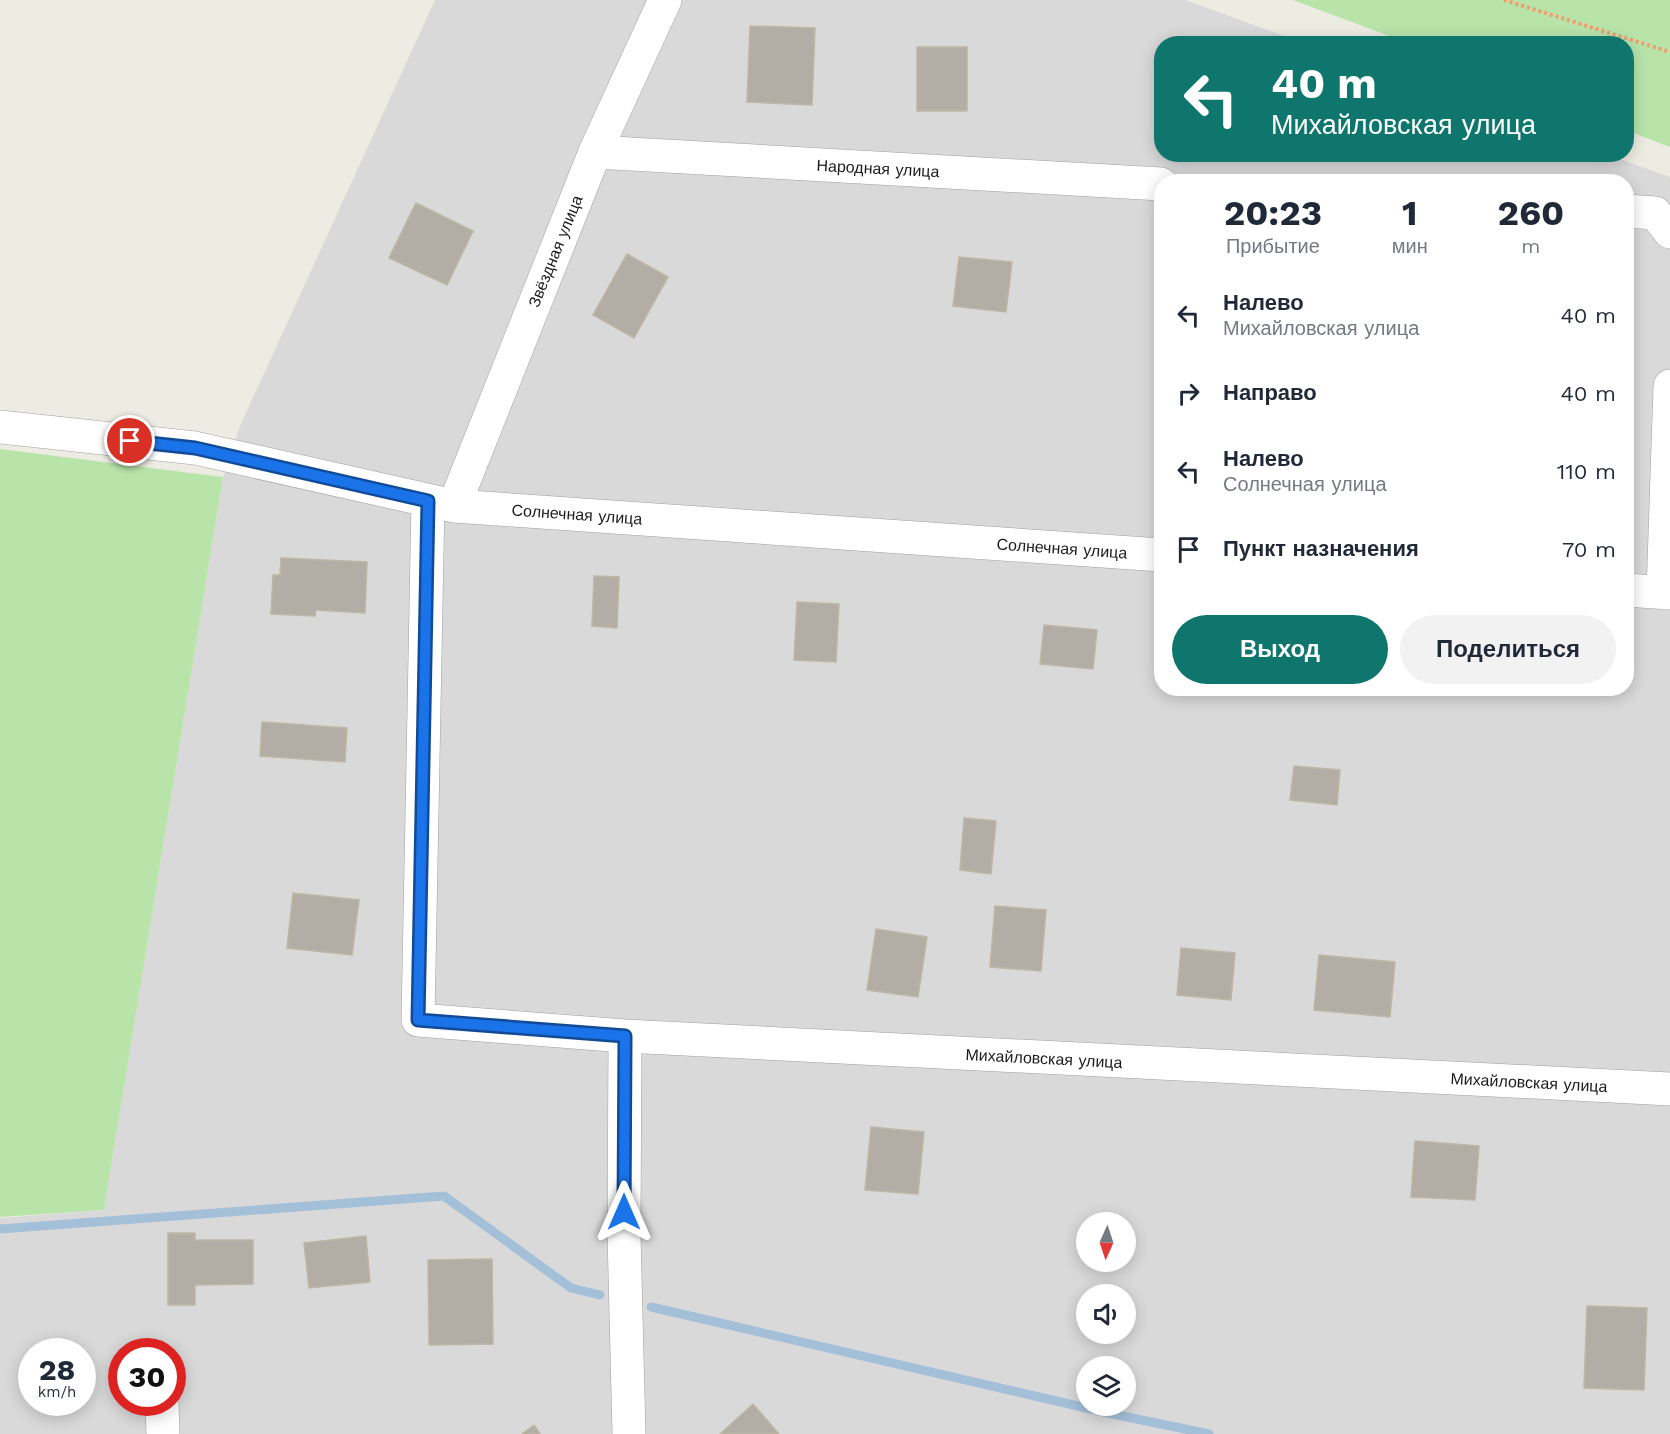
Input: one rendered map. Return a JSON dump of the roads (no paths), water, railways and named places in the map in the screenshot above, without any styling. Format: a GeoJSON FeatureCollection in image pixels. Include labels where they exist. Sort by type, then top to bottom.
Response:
{"type":"FeatureCollection","features":[{"type":"Feature","properties":{"kind":"street","name":"Звёздная улица"},"geometry":{"type":"LineString","coordinates":[[441,504],[595,152],[665,0]]}},
{"type":"Feature","properties":{"kind":"street","name":"Народная улица"},"geometry":{"type":"LineString","coordinates":[[595,152],[1154,184]]}},
{"type":"Feature","properties":{"kind":"street"},"geometry":{"type":"LineString","coordinates":[[1634,591],[1667,593],[1670,386]]}},
{"type":"Feature","properties":{"kind":"street","name":"Солнечная улица"},"geometry":{"type":"LineString","coordinates":[[0,427],[195,448],[441,504],[1154,555]]}},
{"type":"Feature","properties":{"kind":"street","name":"Михайловская улица"},"geometry":{"type":"LineString","coordinates":[[441,504],[418,1020],[625,1036],[1670,1089]]}},
{"type":"Feature","properties":{"kind":"street"},"geometry":{"type":"LineString","coordinates":[[625,1036],[624,1234],[629,1434]]}},
{"type":"Feature","properties":{"kind":"street"},"geometry":{"type":"LineString","coordinates":[[162,1416],[163,1434]]}},
{"type":"Feature","properties":{"kind":"waterway"},"geometry":{"type":"LineString","coordinates":[[0,1229],[444,1196],[571,1288],[600,1295]]}},
{"type":"Feature","properties":{"kind":"waterway"},"geometry":{"type":"LineString","coordinates":[[651,1307],[1108,1413],[1209,1434]]}}]}
